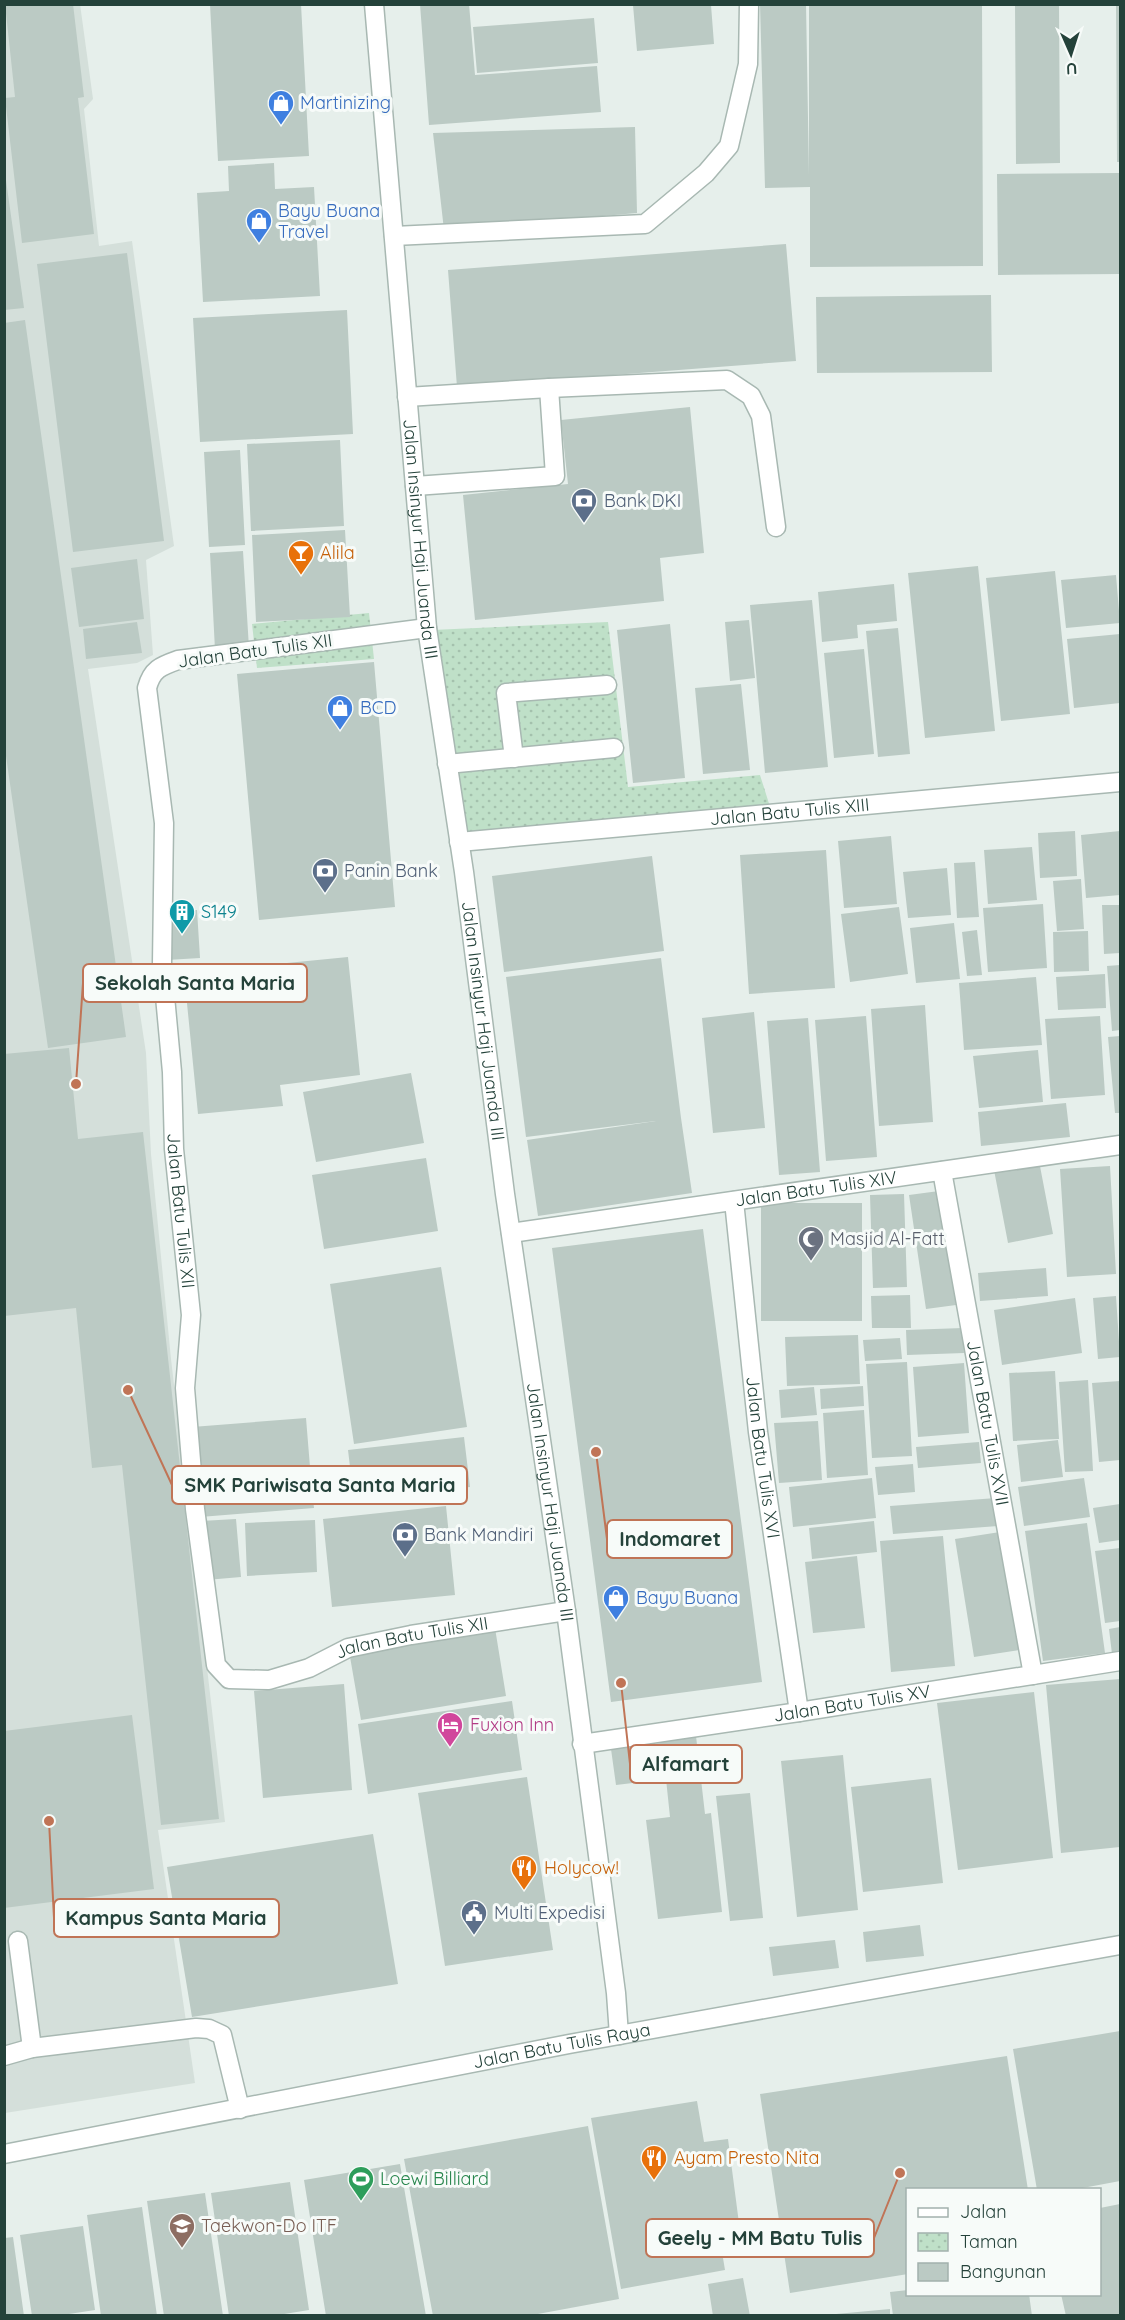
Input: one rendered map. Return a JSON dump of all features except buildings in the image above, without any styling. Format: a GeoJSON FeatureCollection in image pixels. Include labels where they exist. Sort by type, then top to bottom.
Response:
{"type":"FeatureCollection","features":[{"type":"Feature","properties":{"kind":"street","name":"Jalan Insinyur Haji Juanda III"},"geometry":{"type":"LineString","coordinates":[[374,4],[427,628],[566,1611],[616,1993],[619,2035]]}},
{"type":"Feature","properties":{"kind":"street"},"geometry":{"type":"LineString","coordinates":[[394,236],[645,224],[706,173],[729,146],[748,64],[749,4]]}},
{"type":"Feature","properties":{"kind":"street"},"geometry":{"type":"LineString","coordinates":[[407,397],[728,380],[751,396],[762,416],[776,527]]}},
{"type":"Feature","properties":{"kind":"street"},"geometry":{"type":"LineString","coordinates":[[415,486],[555,476],[549,388]]}},
{"type":"Feature","properties":{"kind":"street","name":"Jalan Batu Tulis XII"},"geometry":{"type":"LineString","coordinates":[[427,628],[178,660],[157,667],[150,677],[147,688],[164,823],[162,964],[172,1072],[174,1149],[191,1315],[185,1388],[195,1509],[216,1665],[229,1679],[269,1680],[309,1668],[348,1648],[411,1635],[566,1611]]}},
{"type":"Feature","properties":{"kind":"street"},"geometry":{"type":"LineString","coordinates":[[514,758],[506,693],[607,685]]}},
{"type":"Feature","properties":{"kind":"street"},"geometry":{"type":"LineString","coordinates":[[447,764],[614,748]]}},
{"type":"Feature","properties":{"kind":"street","name":"Jalan Batu Tulis XIII"},"geometry":{"type":"LineString","coordinates":[[459,842],[1120,782]]}},
{"type":"Feature","properties":{"kind":"street","name":"Jalan Batu Tulis XIV"},"geometry":{"type":"LineString","coordinates":[[511,1233],[1120,1145]]}},
{"type":"Feature","properties":{"kind":"street","name":"Jalan Batu Tulis XVII"},"geometry":{"type":"LineString","coordinates":[[942,1171],[1033,1675]]}},
{"type":"Feature","properties":{"kind":"street","name":"Jalan Batu Tulis XVI"},"geometry":{"type":"LineString","coordinates":[[734,1202],[758,1432],[799,1712]]}},
{"type":"Feature","properties":{"kind":"street","name":"Jalan Batu Tulis XV"},"geometry":{"type":"LineString","coordinates":[[582,1744],[799,1712],[1120,1660]]}},
{"type":"Feature","properties":{"kind":"street"},"geometry":{"type":"LineString","coordinates":[[18,1941],[32,2048]]}},
{"type":"Feature","properties":{"kind":"street","name":"Jalan Batu Tulis Raya"},"geometry":{"type":"LineString","coordinates":[[4,2154],[619,2035],[1120,1945]]}},
{"type":"Feature","properties":{"kind":"street"},"geometry":{"type":"LineString","coordinates":[[4,2056],[32,2048],[196,2028],[208,2029],[222,2034],[240,2109]]}},
{"type":"Feature","properties":{"kind":"shaded area"},"geometry":{"type":"Polygon","coordinates":[[[80,4],[93,99],[84,109],[99,246],[132,241],[174,546],[146,560],[153,655],[137,663],[88,669],[146,1053],[151,1154],[171,1359],[225,1822],[158,1830],[195,2083],[5,2113],[4,5],[80,4]]]}},
{"type":"Feature","properties":{"kind":"green space"},"geometry":{"type":"Polygon","coordinates":[[[369,613],[374,659],[257,668],[252,624],[369,613]]]}},
{"type":"Feature","properties":{"kind":"green space"},"geometry":{"type":"Polygon","coordinates":[[[608,622],[628,787],[760,775],[771,810],[456,836],[432,630],[608,622]]]}},
{"type":"Feature","properties":{"kind":"place","name":"Martinizing"},"geometry":{"type":"Point","coordinates":[281,126]}},
{"type":"Feature","properties":{"kind":"place","name":"Bayu Buana Travel"},"geometry":{"type":"Point","coordinates":[259,244]}},
{"type":"Feature","properties":{"kind":"place","name":"Bank DKI"},"geometry":{"type":"Point","coordinates":[584,524]}},
{"type":"Feature","properties":{"kind":"place","name":"Alila"},"geometry":{"type":"Point","coordinates":[301,576]}},
{"type":"Feature","properties":{"kind":"place","name":"BCD"},"geometry":{"type":"Point","coordinates":[340,731]}},
{"type":"Feature","properties":{"kind":"place","name":"Panin Bank"},"geometry":{"type":"Point","coordinates":[325,894]}},
{"type":"Feature","properties":{"kind":"place","name":"S149"},"geometry":{"type":"Point","coordinates":[182,935]}},
{"type":"Feature","properties":{"kind":"place","name":"Sekolah Santa Maria"},"geometry":{"type":"Point","coordinates":[76,1084]}},
{"type":"Feature","properties":{"kind":"place","name":"Masjid Al-Fatt"},"geometry":{"type":"Point","coordinates":[811,1262]}},
{"type":"Feature","properties":{"kind":"place","name":"SMK Pariwisata Santa Maria"},"geometry":{"type":"Point","coordinates":[128,1390]}},
{"type":"Feature","properties":{"kind":"place","name":"Indomaret"},"geometry":{"type":"Point","coordinates":[596,1452]}},
{"type":"Feature","properties":{"kind":"place","name":"Bank Mandiri"},"geometry":{"type":"Point","coordinates":[405,1558]}},
{"type":"Feature","properties":{"kind":"place","name":"Bayu Buana"},"geometry":{"type":"Point","coordinates":[616,1621]}},
{"type":"Feature","properties":{"kind":"place","name":"Alfamart"},"geometry":{"type":"Point","coordinates":[621,1683]}},
{"type":"Feature","properties":{"kind":"place","name":"Fuxion Inn"},"geometry":{"type":"Point","coordinates":[450,1748]}},
{"type":"Feature","properties":{"kind":"place","name":"Kampus Santa Maria"},"geometry":{"type":"Point","coordinates":[49,1821]}},
{"type":"Feature","properties":{"kind":"place","name":"Holycow!"},"geometry":{"type":"Point","coordinates":[524,1891]}},
{"type":"Feature","properties":{"kind":"place","name":"Multi Expedisi"},"geometry":{"type":"Point","coordinates":[474,1936]}},
{"type":"Feature","properties":{"kind":"place","name":"Geely - MM Batu Tulis"},"geometry":{"type":"Point","coordinates":[900,2173]}},
{"type":"Feature","properties":{"kind":"place","name":"Ayam Presto Nita"},"geometry":{"type":"Point","coordinates":[654,2181]}},
{"type":"Feature","properties":{"kind":"place","name":"Loewi Billiard"},"geometry":{"type":"Point","coordinates":[361,2202]}},
{"type":"Feature","properties":{"kind":"place","name":"Taekwon-Do ITF"},"geometry":{"type":"Point","coordinates":[182,2249]}}]}
